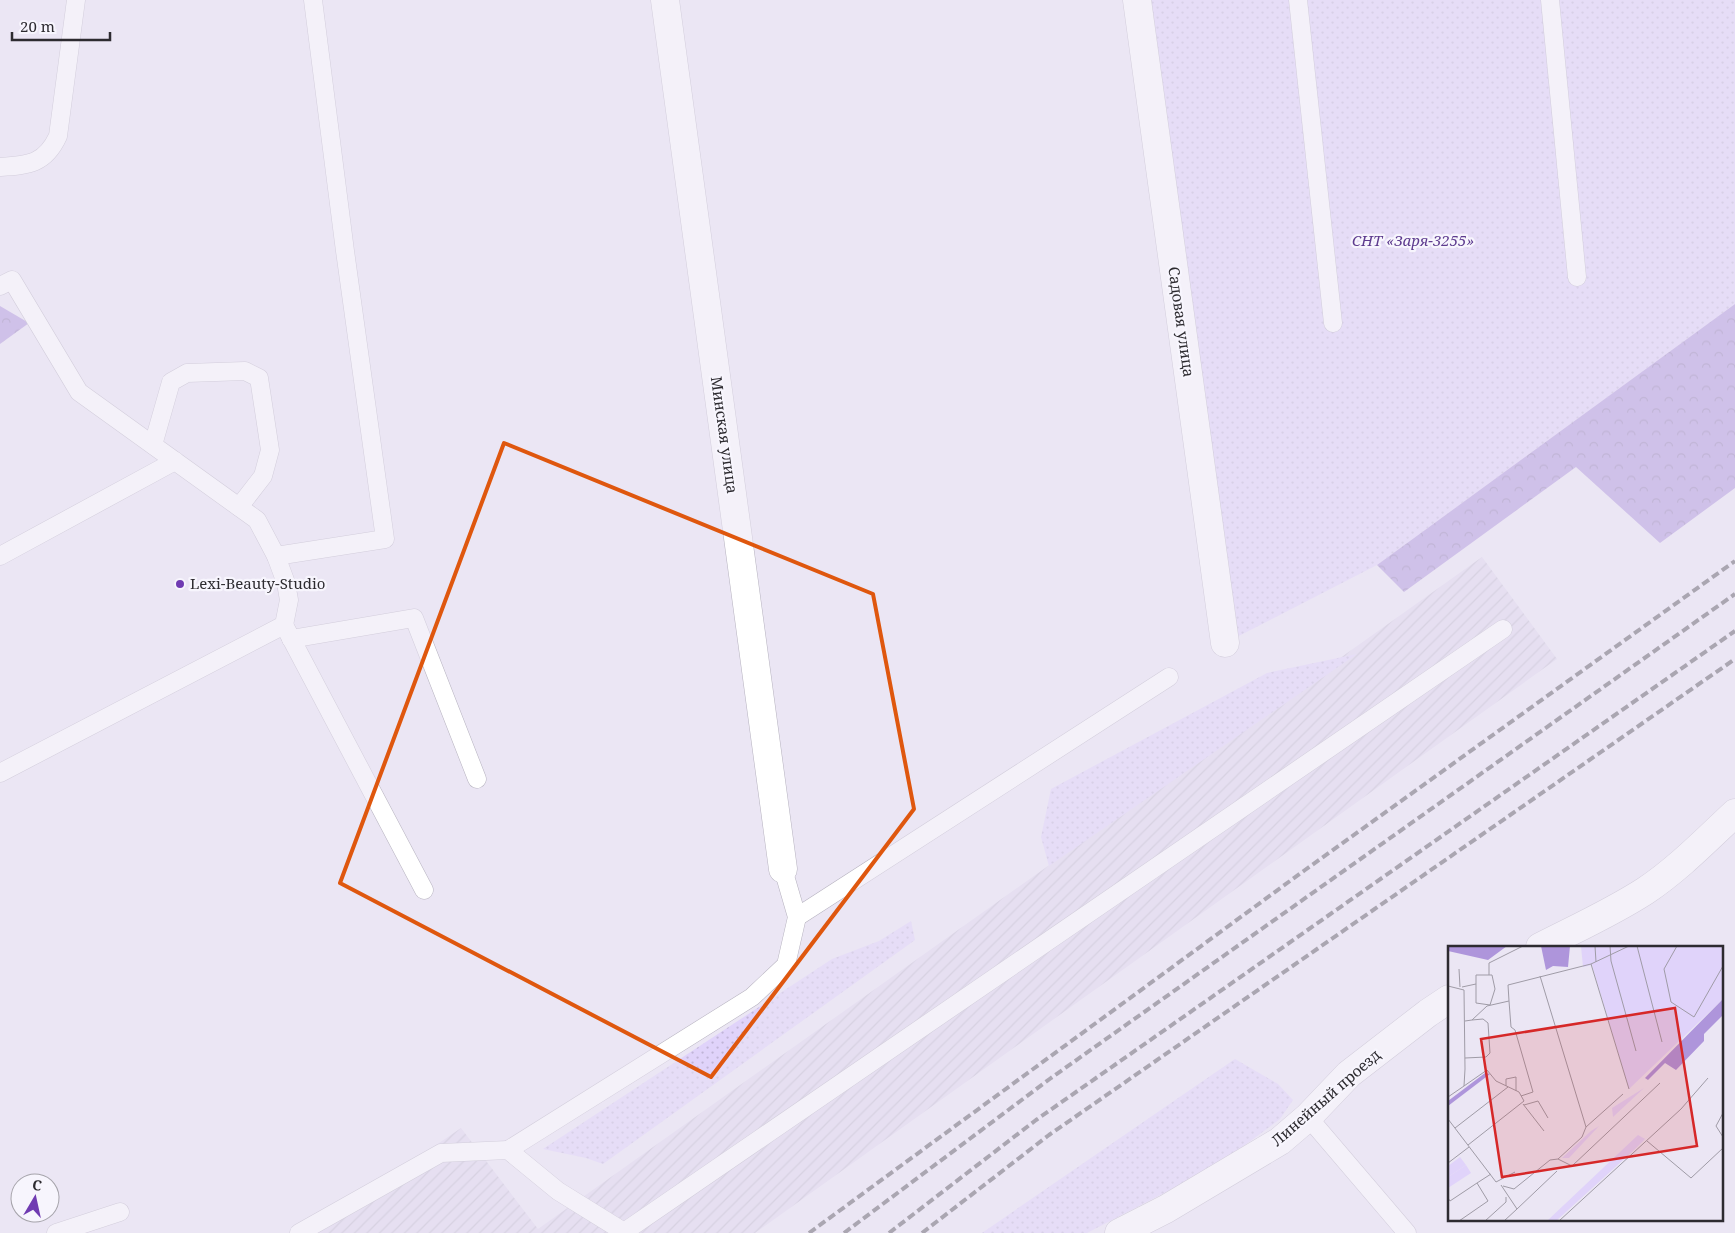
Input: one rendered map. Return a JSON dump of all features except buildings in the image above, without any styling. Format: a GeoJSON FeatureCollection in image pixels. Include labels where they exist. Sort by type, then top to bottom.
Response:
{"type":"FeatureCollection","features":[{"type":"Feature","properties":{"kind":"street","name":"Минская улица"},"geometry":{"type":"LineString","coordinates":[[665,0],[783,869]]}},
{"type":"Feature","properties":{"kind":"street","name":"Садовая улица"},"geometry":{"type":"LineString","coordinates":[[1137,0],[1225,643]]}},
{"type":"Feature","properties":{"kind":"street"},"geometry":{"type":"LineString","coordinates":[[1542,946],[1587,925],[1646,890],[1686,859],[1735,813]]}},
{"type":"Feature","properties":{"kind":"street","name":"Линейный проезд"},"geometry":{"type":"LineString","coordinates":[[1119,1233],[1256,1157],[1280,1141],[1308,1117],[1349,1074],[1428,1012],[1448,1000]]}},
{"type":"Feature","properties":{"kind":"lane"},"geometry":{"type":"LineString","coordinates":[[0,167],[19,166],[38,161],[51,151],[58,136],[76,0]]}},
{"type":"Feature","properties":{"kind":"lane"},"geometry":{"type":"LineString","coordinates":[[276,556],[385,540],[346,260],[313,0]]}},
{"type":"Feature","properties":{"kind":"lane"},"geometry":{"type":"LineString","coordinates":[[1298,0],[1333,323]]}},
{"type":"Feature","properties":{"kind":"lane"},"geometry":{"type":"LineString","coordinates":[[1550,0],[1577,277]]}},
{"type":"Feature","properties":{"kind":"lane"},"geometry":{"type":"LineString","coordinates":[[0,286],[12,280],[79,392],[257,520],[276,556],[286,583],[289,600],[287,632],[424,890]]}},
{"type":"Feature","properties":{"kind":"lane"},"geometry":{"type":"LineString","coordinates":[[153,445],[171,382],[187,373],[245,371],[259,378],[270,450],[262,476],[239,507]]}},
{"type":"Feature","properties":{"kind":"lane"},"geometry":{"type":"LineString","coordinates":[[0,556],[175,461]]}},
{"type":"Feature","properties":{"kind":"lane"},"geometry":{"type":"LineString","coordinates":[[0,773],[287,632],[414,618],[477,779]]}},
{"type":"Feature","properties":{"kind":"lane"},"geometry":{"type":"LineString","coordinates":[[508,1150],[558,1192],[624,1232],[1503,628]]}},
{"type":"Feature","properties":{"kind":"lane"},"geometry":{"type":"LineString","coordinates":[[797,917],[1168,677]]}},
{"type":"Feature","properties":{"kind":"lane"},"geometry":{"type":"LineString","coordinates":[[299,1233],[441,1153],[508,1150],[752,997],[786,965],[797,917],[783,869]]}},
{"type":"Feature","properties":{"kind":"lane"},"geometry":{"type":"LineString","coordinates":[[1308,1117],[1407,1233]]}},
{"type":"Feature","properties":{"kind":"lane"},"geometry":{"type":"LineString","coordinates":[[56,1233],[120,1212]]}},
{"type":"Feature","properties":{"kind":"highlighted area"},"geometry":{"type":"Polygon","coordinates":[[[504,443],[873,594],[914,809],[711,1077],[340,883],[504,443]]]}},
{"type":"Feature","properties":{"kind":"shaded area"},"geometry":{"type":"Polygon","coordinates":[[[1482,557],[1557,659],[755,1233],[307,1233],[461,1128],[538,1229],[1482,557]]]}},
{"type":"Feature","properties":{"kind":"green space","name":"СНТ «Заря-3255»"},"geometry":{"type":"Polygon","coordinates":[[[1137,0],[1735,0],[1735,304],[1377,565],[1225,643],[1137,0]]]}},
{"type":"Feature","properties":{"kind":"green space"},"geometry":{"type":"Polygon","coordinates":[[[1735,304],[1735,488],[1660,543],[1576,467],[1404,592],[1377,565],[1735,304]]]}},
{"type":"Feature","properties":{"kind":"green space"},"geometry":{"type":"Polygon","coordinates":[[[0,306],[29,323],[0,344],[0,306]]]}},
{"type":"Feature","properties":{"kind":"green space"},"geometry":{"type":"Polygon","coordinates":[[[1357,654],[1049,866],[1041,837],[1051,789],[1267,673],[1357,654]]]}},
{"type":"Feature","properties":{"kind":"green space"},"geometry":{"type":"Polygon","coordinates":[[[911,921],[915,940],[603,1164],[586,1158],[543,1149],[832,959],[879,941],[911,921]]]}},
{"type":"Feature","properties":{"kind":"green space"},"geometry":{"type":"Polygon","coordinates":[[[1235,1059],[1278,1084],[1293,1100],[1280,1119],[1241,1148],[1187,1181],[1087,1233],[982,1233],[1235,1059]]]}},
{"type":"Feature","properties":{"kind":"railway"},"geometry":{"type":"LineString","coordinates":[[809,1233],[1305,870],[1735,561]]}},
{"type":"Feature","properties":{"kind":"railway"},"geometry":{"type":"LineString","coordinates":[[844,1233],[1051,1078],[1735,594]]}},
{"type":"Feature","properties":{"kind":"railway"},"geometry":{"type":"LineString","coordinates":[[889,1233],[1036,1120],[1735,631]]}},
{"type":"Feature","properties":{"kind":"railway"},"geometry":{"type":"LineString","coordinates":[[922,1233],[1049,1135],[1735,659]]}},
{"type":"Feature","properties":{"kind":"place","name":"Lexi-Beauty-Studio"},"geometry":{"type":"Point","coordinates":[180,584]}}]}
